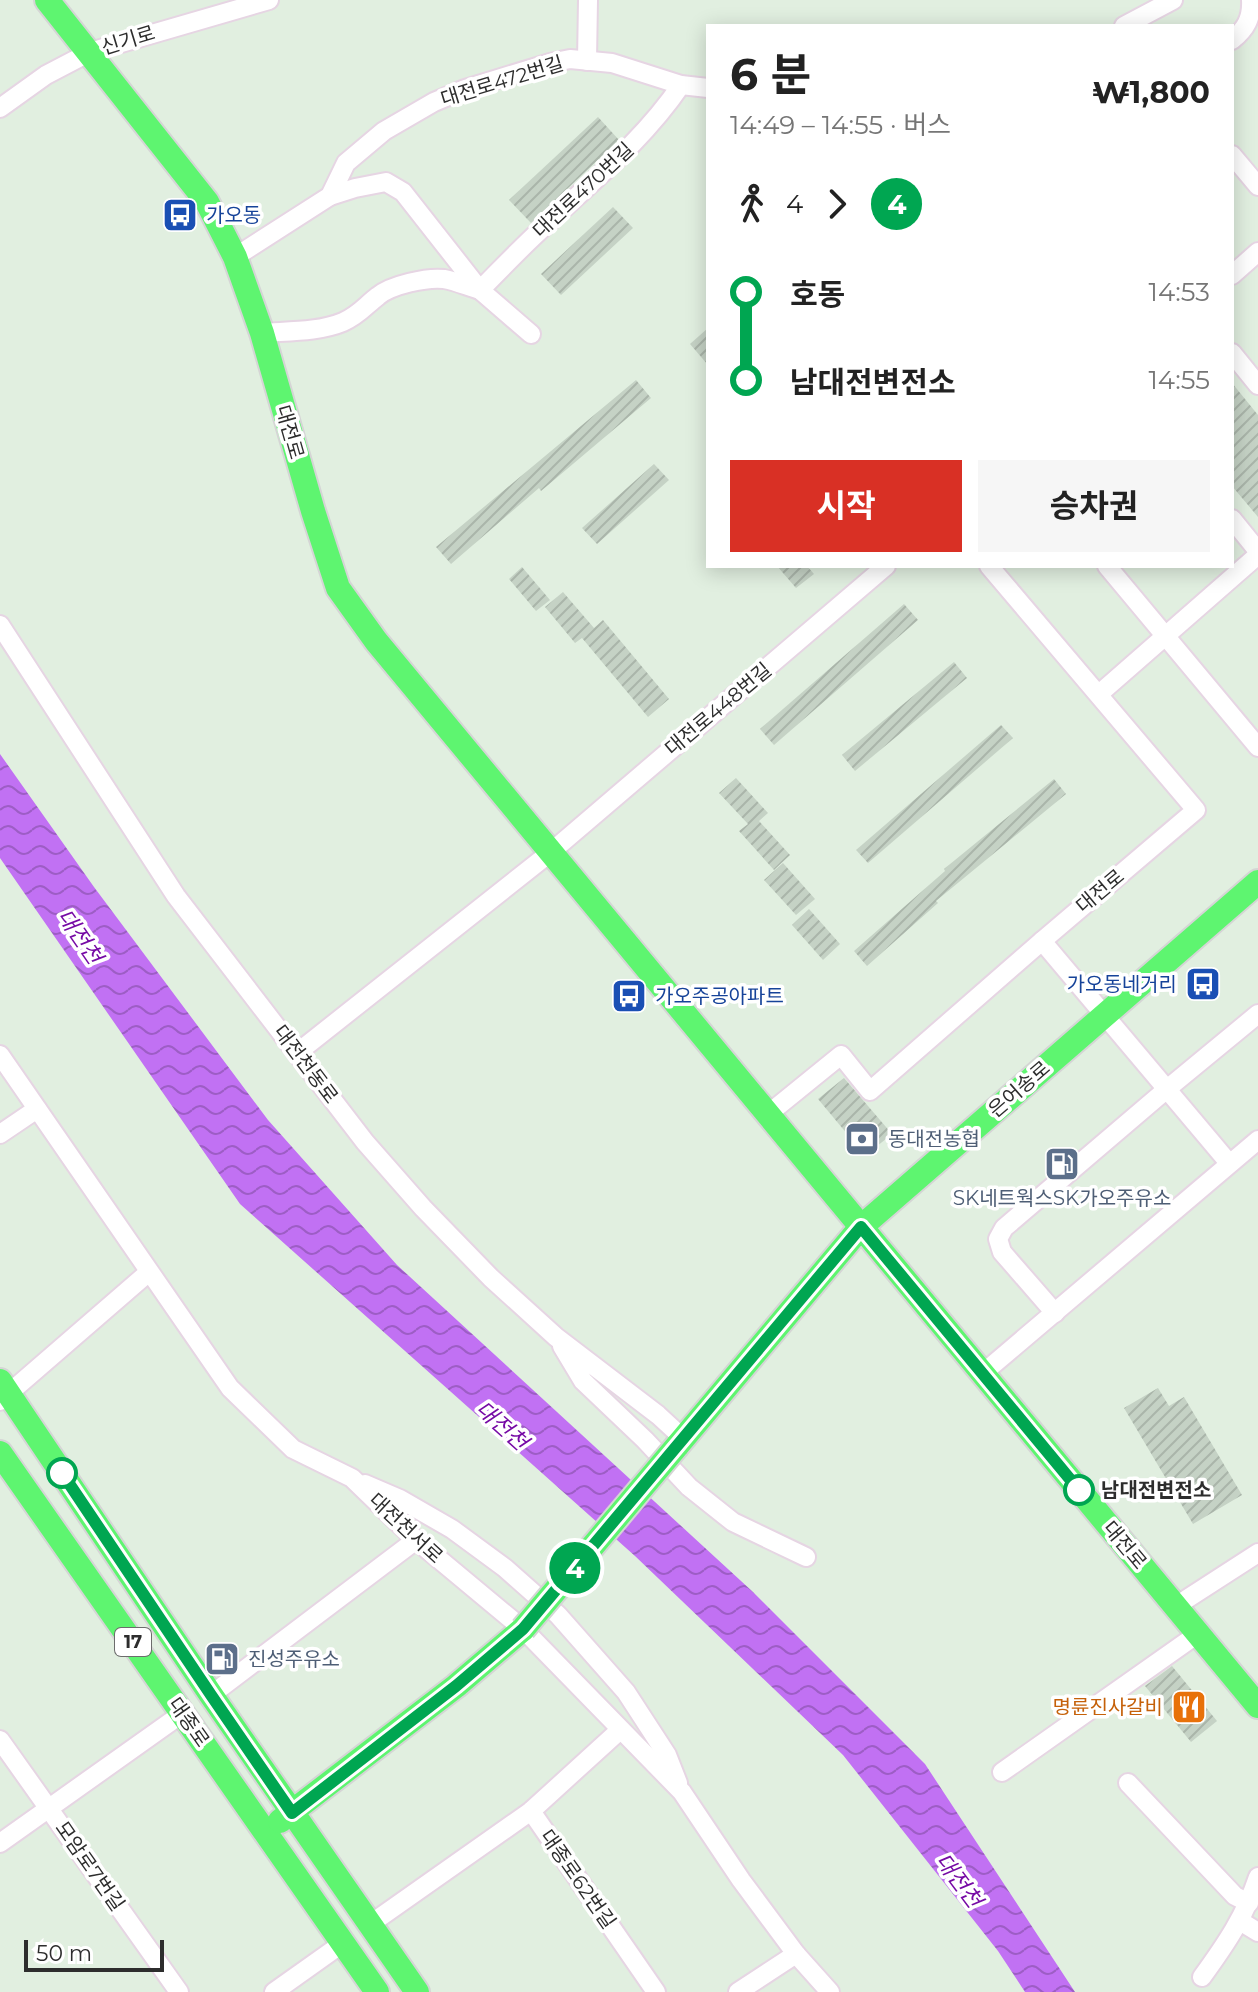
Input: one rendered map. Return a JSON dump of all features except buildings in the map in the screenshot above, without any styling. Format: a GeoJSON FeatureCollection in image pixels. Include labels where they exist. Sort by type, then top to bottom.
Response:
{"type":"FeatureCollection","features":[{"type":"Feature","properties":{"kind":"main road","name":"대전로"},"geometry":{"type":"LineString","coordinates":[[47,0],[207,202],[235,257],[262,333],[338,588],[376,641],[1258,1706]]}},
{"type":"Feature","properties":{"kind":"main road","name":"은어송로"},"geometry":{"type":"LineString","coordinates":[[523,1629],[861,1227],[1258,882]]}},
{"type":"Feature","properties":{"kind":"main road","name":"대종로"},"geometry":{"type":"LineString","coordinates":[[3,1392],[417,1992]]}},
{"type":"Feature","properties":{"kind":"main road","name":"대종로"},"geometry":{"type":"LineString","coordinates":[[0,1453],[377,1992]]}},
{"type":"Feature","properties":{"kind":"main road"},"geometry":{"type":"LineString","coordinates":[[265,1832],[456,1686],[523,1629]]}},
{"type":"Feature","properties":{"kind":"street","name":"신기로"},"geometry":{"type":"LineString","coordinates":[[0,108],[46,75],[90,52],[269,0]]}},
{"type":"Feature","properties":{"kind":"street","name":"대전로472번길"},"geometry":{"type":"LineString","coordinates":[[587,61],[588,0]]}},
{"type":"Feature","properties":{"kind":"street"},"geometry":{"type":"LineString","coordinates":[[1128,24],[1173,0]]}},
{"type":"Feature","properties":{"kind":"street"},"geometry":{"type":"LineString","coordinates":[[1234,38],[1249,22],[1251,0]]}},
{"type":"Feature","properties":{"kind":"street","name":"대전로472번길"},"geometry":{"type":"LineString","coordinates":[[235,257],[330,196],[346,163],[384,131],[434,102],[465,89],[570,59],[612,63],[681,85],[706,88]]}},
{"type":"Feature","properties":{"kind":"street","name":"대전로470번길"},"geometry":{"type":"LineString","coordinates":[[480,290],[626,152],[662,113],[681,85]]}},
{"type":"Feature","properties":{"kind":"street"},"geometry":{"type":"LineString","coordinates":[[1235,166],[1258,186]]}},
{"type":"Feature","properties":{"kind":"street"},"geometry":{"type":"LineString","coordinates":[[330,196],[386,182],[403,192],[480,290],[531,334]]}},
{"type":"Feature","properties":{"kind":"street"},"geometry":{"type":"LineString","coordinates":[[1234,273],[1258,252]]}},
{"type":"Feature","properties":{"kind":"street"},"geometry":{"type":"LineString","coordinates":[[262,333],[313,329],[340,323],[363,311],[380,294],[399,285],[423,280],[444,279],[480,290]]}},
{"type":"Feature","properties":{"kind":"street"},"geometry":{"type":"LineString","coordinates":[[1234,355],[1258,385]]}},
{"type":"Feature","properties":{"kind":"street"},"geometry":{"type":"LineString","coordinates":[[1099,694],[1258,553],[1234,522]]}},
{"type":"Feature","properties":{"kind":"street","name":"대전로448번길"},"geometry":{"type":"LineString","coordinates":[[551,852],[884,568]]}},
{"type":"Feature","properties":{"kind":"street","name":"대전로"},"geometry":{"type":"LineString","coordinates":[[767,1115],[841,1055],[870,1091],[1196,810],[991,568]]}},
{"type":"Feature","properties":{"kind":"street"},"geometry":{"type":"LineString","coordinates":[[1109,568],[1257,744]]}},
{"type":"Feature","properties":{"kind":"street","name":"대전천동로"},"geometry":{"type":"LineString","coordinates":[[0,625],[176,896],[365,1142],[491,1278],[556,1337],[658,1415],[681,1442]]}},
{"type":"Feature","properties":{"kind":"street"},"geometry":{"type":"LineString","coordinates":[[297,1053],[551,852]]}},
{"type":"Feature","properties":{"kind":"street"},"geometry":{"type":"LineString","coordinates":[[1042,941],[1229,1163]]}},
{"type":"Feature","properties":{"kind":"street"},"geometry":{"type":"LineString","coordinates":[[1055,1313],[1002,1252],[998,1239],[1004,1228],[1258,1014]]}},
{"type":"Feature","properties":{"kind":"street","name":"대전천서로"},"geometry":{"type":"LineString","coordinates":[[0,1055],[230,1388],[293,1449],[352,1478],[416,1540],[523,1629],[682,1792],[741,1880],[796,1954],[830,1992]]}},
{"type":"Feature","properties":{"kind":"street"},"geometry":{"type":"LineString","coordinates":[[0,1134],[37,1109]]}},
{"type":"Feature","properties":{"kind":"street"},"geometry":{"type":"LineString","coordinates":[[982,1374],[1258,1140]]}},
{"type":"Feature","properties":{"kind":"street","name":"대종로"},"geometry":{"type":"LineString","coordinates":[[3,1392],[149,1272]]}},
{"type":"Feature","properties":{"kind":"street"},"geometry":{"type":"LineString","coordinates":[[556,1337],[583,1381],[689,1487],[733,1522],[806,1557]]}},
{"type":"Feature","properties":{"kind":"street"},"geometry":{"type":"LineString","coordinates":[[352,1478],[400,1499],[452,1529],[505,1568],[558,1615],[626,1692],[667,1755],[682,1792]]}},
{"type":"Feature","properties":{"kind":"street","name":"대종로"},"geometry":{"type":"LineString","coordinates":[[211,1695],[416,1540]]}},
{"type":"Feature","properties":{"kind":"street"},"geometry":{"type":"LineString","coordinates":[[1176,1606],[1258,1553]]}},
{"type":"Feature","properties":{"kind":"street"},"geometry":{"type":"LineString","coordinates":[[1002,1772],[1199,1633]]}},
{"type":"Feature","properties":{"kind":"street"},"geometry":{"type":"LineString","coordinates":[[0,1843],[183,1713]]}},
{"type":"Feature","properties":{"kind":"street"},"geometry":{"type":"LineString","coordinates":[[531,1811],[620,1730]]}},
{"type":"Feature","properties":{"kind":"street","name":"모암로7번길"},"geometry":{"type":"LineString","coordinates":[[0,1740],[179,1992]]}},
{"type":"Feature","properties":{"kind":"street"},"geometry":{"type":"LineString","coordinates":[[1128,1783],[1235,1896],[1249,1903]]}},
{"type":"Feature","properties":{"kind":"street","name":"대종로62번길"},"geometry":{"type":"LineString","coordinates":[[369,1925],[531,1811],[656,1992]]}},
{"type":"Feature","properties":{"kind":"street"},"geometry":{"type":"LineString","coordinates":[[1202,1977],[1240,1921],[1258,1877]]}},
{"type":"Feature","properties":{"kind":"street"},"geometry":{"type":"LineString","coordinates":[[1240,1921],[1258,1932]]}},
{"type":"Feature","properties":{"kind":"street"},"geometry":{"type":"LineString","coordinates":[[274,1992],[343,1943]]}},
{"type":"Feature","properties":{"kind":"street"},"geometry":{"type":"LineString","coordinates":[[738,1992],[796,1954]]}},
{"type":"Feature","properties":{"kind":"water","name":"대전천"},"geometry":{"type":"Polygon","coordinates":[[[0,754],[94,887],[268,1120],[397,1265],[753,1592],[925,1764],[1075,1992],[1025,1992],[998,1951],[843,1755],[635,1556],[240,1204],[0,858],[0,754]]]}},
{"type":"Feature","properties":{"kind":"bus line","name":"4"},"geometry":{"type":"LineString","coordinates":[[62,1473],[292,1813],[456,1686],[523,1629],[861,1227],[1079,1490]]}},
{"type":"Feature","properties":{"kind":"place","name":"가오동"},"geometry":{"type":"Point","coordinates":[180,215]}},
{"type":"Feature","properties":{"kind":"place","name":"가오동네거리"},"geometry":{"type":"Point","coordinates":[1203,984]}},
{"type":"Feature","properties":{"kind":"place","name":"가오주공아파트"},"geometry":{"type":"Point","coordinates":[629,996]}},
{"type":"Feature","properties":{"kind":"place","name":"동대전농협"},"geometry":{"type":"Point","coordinates":[862,1139]}},
{"type":"Feature","properties":{"kind":"place","name":"SK네트웍스SK가오주유소"},"geometry":{"type":"Point","coordinates":[1062,1164]}},
{"type":"Feature","properties":{"kind":"place","name":"남대전변전소"},"geometry":{"type":"Point","coordinates":[1079,1490]}},
{"type":"Feature","properties":{"kind":"place","name":"진성주유소"},"geometry":{"type":"Point","coordinates":[222,1659]}},
{"type":"Feature","properties":{"kind":"place","name":"명륜진사갈비"},"geometry":{"type":"Point","coordinates":[1189,1707]}}]}
